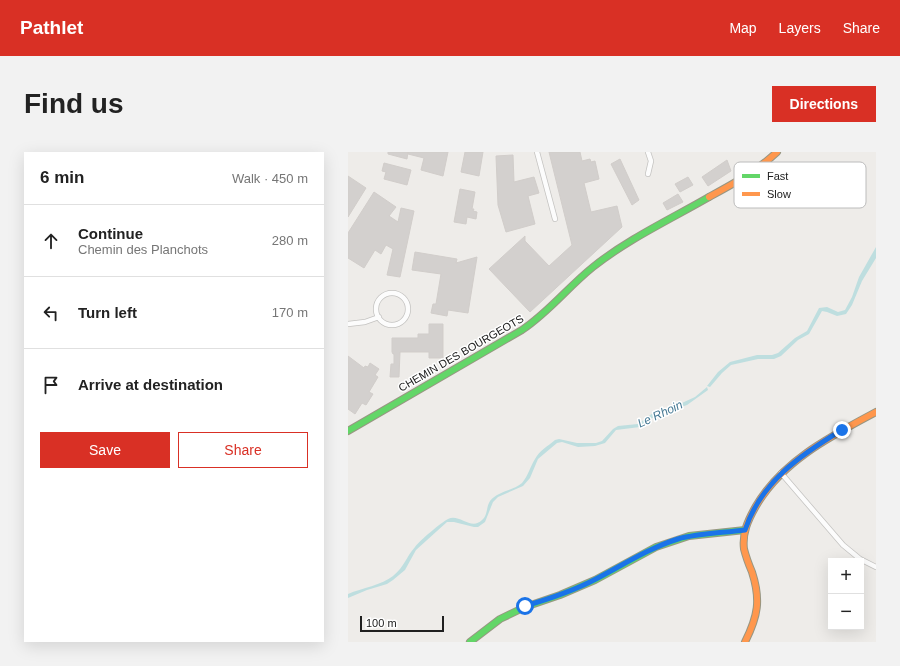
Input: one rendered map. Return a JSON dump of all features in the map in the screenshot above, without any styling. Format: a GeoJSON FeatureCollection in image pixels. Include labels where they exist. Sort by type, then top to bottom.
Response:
{"type":"FeatureCollection","features":[{"type":"Feature","properties":{"kind":"street"},"geometry":{"type":"LineString","coordinates":[[537,152],[554,219]]}},
{"type":"Feature","properties":{"kind":"street"},"geometry":{"type":"LineString","coordinates":[[648,152],[651,161],[648,174]]}},
{"type":"Feature","properties":{"kind":"street","name":"CHEMIN DES BOURGEOTS"},"geometry":{"type":"LineString","coordinates":[[766,162],[777,152]]}},
{"type":"Feature","properties":{"kind":"street","name":"CHEMIN DES BOURGEOTS"},"geometry":{"type":"LineString","coordinates":[[348,430],[522,330],[537,320],[592,268],[613,252],[734,183]]}},
{"type":"Feature","properties":{"kind":"street"},"geometry":{"type":"LineString","coordinates":[[386,294],[397,294],[405,300],[408,311],[399,323],[387,324],[379,317],[376,306],[380,299],[386,294]]}},
{"type":"Feature","properties":{"kind":"street"},"geometry":{"type":"LineString","coordinates":[[348,324],[365,322],[379,317]]}},
{"type":"Feature","properties":{"kind":"street"},"geometry":{"type":"LineString","coordinates":[[745,642],[756,618],[759,598],[745,553],[745,530],[748,519],[759,499],[770,485],[796,461],[830,437],[876,412]]}},
{"type":"Feature","properties":{"kind":"street"},"geometry":{"type":"LineString","coordinates":[[782,473],[843,544],[860,559],[876,567]]}},
{"type":"Feature","properties":{"kind":"street"},"geometry":{"type":"LineString","coordinates":[[470,642],[500,619],[525,606],[560,595],[595,580],[656,547],[689,536],[745,530]]}},
{"type":"Feature","properties":{"kind":"water"},"geometry":{"type":"Polygon","coordinates":[[[876,247],[876,258],[862,281],[852,305],[846,314],[837,316],[822,311],[809,334],[798,340],[781,356],[774,359],[758,359],[731,365],[710,387],[707,386],[718,372],[730,362],[757,355],[772,355],[778,353],[795,338],[807,331],[819,308],[827,307],[838,312],[845,310],[852,297],[859,277],[876,247]]]}},
{"type":"Feature","properties":{"kind":"water","name":"Le Rhoin"},"geometry":{"type":"Polygon","coordinates":[[[707,387],[708,390],[687,405],[655,416],[640,427],[616,430],[605,443],[595,446],[578,447],[562,442],[557,443],[538,459],[530,478],[523,486],[498,497],[493,502],[485,522],[478,527],[474,527],[454,522],[447,522],[416,550],[405,570],[393,580],[387,584],[348,598],[348,594],[378,584],[393,576],[400,569],[417,544],[448,519],[456,518],[474,524],[482,520],[485,516],[490,501],[497,495],[522,483],[537,456],[555,440],[559,439],[577,443],[596,443],[602,441],[613,429],[618,426],[638,424],[653,413],[671,408],[695,397],[707,387]]]}},
{"type":"Feature","properties":{"kind":"building"},"geometry":{"type":"Polygon","coordinates":[[[388,152],[408,152],[407,159],[388,154],[388,152]]]}},
{"type":"Feature","properties":{"kind":"building"},"geometry":{"type":"Polygon","coordinates":[[[408,152],[448,152],[443,176],[421,170],[424,158],[408,154],[408,152]]]}},
{"type":"Feature","properties":{"kind":"building"},"geometry":{"type":"Polygon","coordinates":[[[465,152],[483,152],[479,176],[461,172],[465,152]]]}},
{"type":"Feature","properties":{"kind":"building"},"geometry":{"type":"Polygon","coordinates":[[[549,152],[580,152],[582,161],[590,159],[591,162],[595,161],[599,179],[584,183],[591,212],[617,206],[622,227],[530,312],[489,269],[525,236],[525,241],[549,266],[572,245],[549,152]]]}},
{"type":"Feature","properties":{"kind":"building"},"geometry":{"type":"Polygon","coordinates":[[[513,155],[514,182],[534,177],[539,193],[528,196],[535,224],[506,232],[498,205],[496,156],[513,155]]]}},
{"type":"Feature","properties":{"kind":"building"},"geometry":{"type":"Polygon","coordinates":[[[620,159],[639,200],[632,205],[611,164],[620,159]]]}},
{"type":"Feature","properties":{"kind":"building"},"geometry":{"type":"Polygon","coordinates":[[[727,160],[731,171],[708,186],[702,177],[727,160]]]}},
{"type":"Feature","properties":{"kind":"building"},"geometry":{"type":"Polygon","coordinates":[[[384,163],[411,170],[407,185],[384,179],[386,172],[382,171],[384,163]]]}},
{"type":"Feature","properties":{"kind":"building"},"geometry":{"type":"Polygon","coordinates":[[[348,176],[366,188],[348,217],[348,176]]]}},
{"type":"Feature","properties":{"kind":"building"},"geometry":{"type":"Polygon","coordinates":[[[688,177],[693,185],[680,192],[675,184],[688,177]]]}},
{"type":"Feature","properties":{"kind":"building"},"geometry":{"type":"Polygon","coordinates":[[[460,189],[475,192],[472,209],[474,209],[473,211],[477,212],[476,219],[467,217],[466,224],[454,222],[460,189]]]}},
{"type":"Feature","properties":{"kind":"building"},"geometry":{"type":"Polygon","coordinates":[[[374,192],[396,207],[389,216],[398,222],[401,208],[414,211],[400,277],[387,275],[393,249],[386,245],[381,254],[375,250],[364,268],[348,258],[348,233],[374,192]]]}},
{"type":"Feature","properties":{"kind":"building"},"geometry":{"type":"Polygon","coordinates":[[[678,194],[683,202],[667,210],[663,203],[678,194]]]}},
{"type":"Feature","properties":{"kind":"building"},"geometry":{"type":"Polygon","coordinates":[[[415,252],[457,259],[456,263],[477,257],[468,313],[448,310],[447,316],[431,313],[433,304],[436,304],[441,274],[412,270],[415,252]]]}},
{"type":"Feature","properties":{"kind":"building"},"geometry":{"type":"Polygon","coordinates":[[[429,324],[443,324],[443,358],[429,358],[429,352],[400,352],[399,377],[390,377],[391,364],[394,364],[392,338],[418,338],[418,334],[429,334],[429,324]]]}},
{"type":"Feature","properties":{"kind":"building"},"geometry":{"type":"Polygon","coordinates":[[[348,356],[364,368],[365,366],[368,367],[370,363],[379,369],[375,375],[378,377],[369,392],[373,394],[366,405],[362,403],[355,414],[348,409],[348,356]]]}},
{"type":"Feature","properties":{"kind":"traffic: fast"},"geometry":{"type":"LineString","coordinates":[[348,431],[522,330],[532,323],[584,275],[606,257],[635,238],[709,197]]}},
{"type":"Feature","properties":{"kind":"traffic: fast"},"geometry":{"type":"LineString","coordinates":[[470,642],[500,619],[525,607],[560,595],[595,580],[656,547],[689,536],[745,530]]}},
{"type":"Feature","properties":{"kind":"traffic: slow"},"geometry":{"type":"LineString","coordinates":[[765,162],[777,152]]}},
{"type":"Feature","properties":{"kind":"traffic: slow"},"geometry":{"type":"LineString","coordinates":[[709,197],[734,183]]}},
{"type":"Feature","properties":{"kind":"traffic: slow"},"geometry":{"type":"LineString","coordinates":[[745,642],[753,624],[757,608],[757,591],[744,549],[744,538],[748,522],[756,506],[779,476],[809,451],[842,430],[876,412]]}},
{"type":"Feature","properties":{"kind":"route"},"geometry":{"type":"LineString","coordinates":[[525,606],[560,595],[595,580],[649,550],[672,541],[689,536],[745,530],[748,519],[759,499],[774,480],[796,461],[842,430]]}}]}
